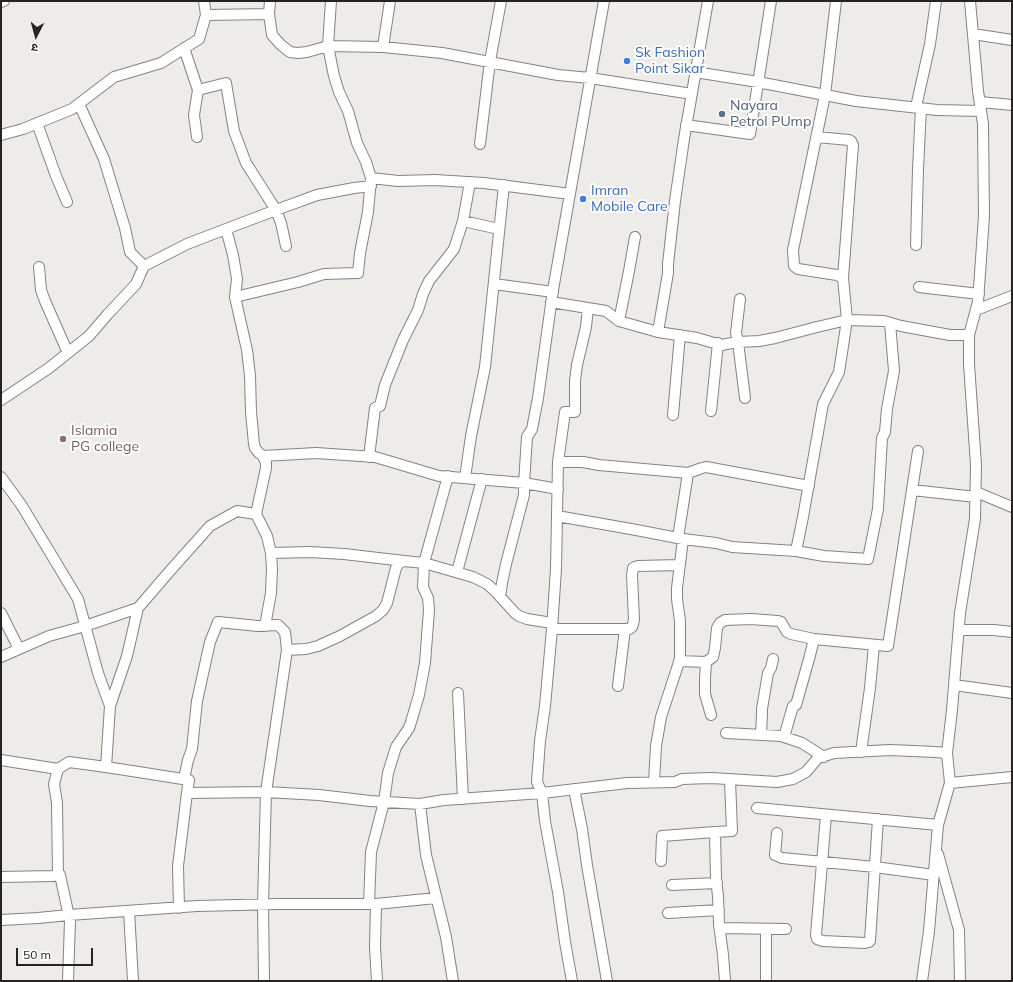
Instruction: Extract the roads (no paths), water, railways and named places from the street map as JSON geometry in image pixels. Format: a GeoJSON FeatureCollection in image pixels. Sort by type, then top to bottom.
{"type":"FeatureCollection","features":[{"type":"Feature","properties":{"kind":"street"},"geometry":{"type":"LineString","coordinates":[[1,135],[23,129],[72,108],[114,77],[161,63],[199,39],[206,15],[204,1]]}},
{"type":"Feature","properties":{"kind":"street"},"geometry":{"type":"LineString","coordinates":[[270,1],[269,14],[272,35],[290,52],[306,52],[328,46],[383,47],[442,53],[558,75],[590,78],[692,94]]}},
{"type":"Feature","properties":{"kind":"street"},"geometry":{"type":"LineString","coordinates":[[235,297],[298,282],[324,274],[358,273],[360,253],[368,212],[371,182],[366,162],[356,143],[348,111],[339,92],[334,76],[328,46],[331,1]]}},
{"type":"Feature","properties":{"kind":"street"},"geometry":{"type":"LineString","coordinates":[[383,47],[390,1]]}},
{"type":"Feature","properties":{"kind":"street"},"geometry":{"type":"LineString","coordinates":[[480,144],[490,61],[501,1]]}},
{"type":"Feature","properties":{"kind":"street"},"geometry":{"type":"LineString","coordinates":[[500,597],[506,564],[524,495],[527,437],[532,429],[538,398],[552,297],[604,1]]}},
{"type":"Feature","properties":{"kind":"street"},"geometry":{"type":"LineString","coordinates":[[658,332],[668,273],[675,201],[686,125],[708,1]]}},
{"type":"Feature","properties":{"kind":"street"},"geometry":{"type":"LineString","coordinates":[[686,125],[750,134],[771,1]]}},
{"type":"Feature","properties":{"kind":"street"},"geometry":{"type":"LineString","coordinates":[[836,1],[826,95],[793,250],[794,266],[798,269],[837,275],[843,278]]}},
{"type":"Feature","properties":{"kind":"street"},"geometry":{"type":"LineString","coordinates":[[916,245],[919,108],[936,1]]}},
{"type":"Feature","properties":{"kind":"street"},"geometry":{"type":"LineString","coordinates":[[922,981],[929,931],[938,825],[950,783],[947,753],[960,613],[975,519],[976,465],[969,364],[969,335],[978,302],[984,216],[983,124],[970,1]]}},
{"type":"Feature","properties":{"kind":"street"},"geometry":{"type":"LineString","coordinates":[[206,15],[269,14]]}},
{"type":"Feature","properties":{"kind":"street"},"geometry":{"type":"LineString","coordinates":[[973,34],[1012,40]]}},
{"type":"Feature","properties":{"kind":"street"},"geometry":{"type":"LineString","coordinates":[[184,48],[198,90],[194,115],[197,137]]}},
{"type":"Feature","properties":{"kind":"street"},"geometry":{"type":"LineString","coordinates":[[696,72],[758,82],[856,101],[937,110],[1012,105]]}},
{"type":"Feature","properties":{"kind":"street"},"geometry":{"type":"LineString","coordinates":[[198,90],[226,83],[234,130],[246,163],[276,210],[281,223],[286,246]]}},
{"type":"Feature","properties":{"kind":"street"},"geometry":{"type":"LineString","coordinates":[[79,104],[104,160],[125,228],[130,252],[144,266]]}},
{"type":"Feature","properties":{"kind":"street"},"geometry":{"type":"LineString","coordinates":[[37,123],[67,202]]}},
{"type":"Feature","properties":{"kind":"street"},"geometry":{"type":"LineString","coordinates":[[796,551],[823,404],[839,372],[847,320],[843,278],[854,145],[849,140],[817,137]]}},
{"type":"Feature","properties":{"kind":"street"},"geometry":{"type":"LineString","coordinates":[[1,400],[49,368],[89,336],[136,284],[144,266],[187,244],[317,195],[354,188],[371,182],[435,180],[504,185],[570,194]]}},
{"type":"Feature","properties":{"kind":"street"},"geometry":{"type":"LineString","coordinates":[[369,457],[375,408],[380,406],[385,385],[429,281],[454,249],[463,221],[470,182]]}},
{"type":"Feature","properties":{"kind":"street"},"geometry":{"type":"LineString","coordinates":[[465,478],[470,436],[485,368],[504,185]]}},
{"type":"Feature","properties":{"kind":"street"},"geometry":{"type":"LineString","coordinates":[[463,221],[499,229]]}},
{"type":"Feature","properties":{"kind":"street"},"geometry":{"type":"LineString","coordinates":[[226,229],[237,279],[235,297],[247,350],[254,444],[255,448],[263,456],[266,463],[256,514],[268,536],[271,553],[271,585],[265,626]]}},
{"type":"Feature","properties":{"kind":"street"},"geometry":{"type":"LineString","coordinates":[[618,321],[630,272],[635,237]]}},
{"type":"Feature","properties":{"kind":"street"},"geometry":{"type":"LineString","coordinates":[[39,267],[41,290],[68,353]]}},
{"type":"Feature","properties":{"kind":"street"},"geometry":{"type":"LineString","coordinates":[[494,284],[552,297],[588,308],[606,311],[618,321],[658,332],[697,338],[718,344],[759,341],[847,320],[884,321],[901,326],[950,335],[969,335]]}},
{"type":"Feature","properties":{"kind":"street"},"geometry":{"type":"LineString","coordinates":[[919,287],[979,294]]}},
{"type":"Feature","properties":{"kind":"street"},"geometry":{"type":"LineString","coordinates":[[976,310],[1012,296]]}},
{"type":"Feature","properties":{"kind":"street"},"geometry":{"type":"LineString","coordinates":[[740,299],[736,333],[745,398]]}},
{"type":"Feature","properties":{"kind":"street"},"geometry":{"type":"LineString","coordinates":[[572,981],[545,822],[542,793],[537,782],[540,741],[545,706],[556,569],[558,462],[565,412],[575,412],[576,376],[586,327],[588,308]]}},
{"type":"Feature","properties":{"kind":"street"},"geometry":{"type":"LineString","coordinates":[[557,516],[732,547],[796,551],[830,556],[868,559],[878,509],[882,438],[885,432],[887,409],[894,371],[890,323]]}},
{"type":"Feature","properties":{"kind":"street"},"geometry":{"type":"LineString","coordinates":[[673,415],[680,335]]}},
{"type":"Feature","properties":{"kind":"street"},"geometry":{"type":"LineString","coordinates":[[712,411],[718,344]]}},
{"type":"Feature","properties":{"kind":"street"},"geometry":{"type":"LineString","coordinates":[[679,661],[706,662],[713,657],[717,628],[720,623],[725,620],[778,620],[787,632],[791,634],[888,646],[918,451]]}},
{"type":"Feature","properties":{"kind":"street"},"geometry":{"type":"LineString","coordinates":[[263,456],[316,453],[375,457],[439,476],[524,483],[558,489]]}},
{"type":"Feature","properties":{"kind":"street"},"geometry":{"type":"LineString","coordinates":[[558,462],[583,462],[599,465],[688,473],[706,467],[809,486]]}},
{"type":"Feature","properties":{"kind":"street"},"geometry":{"type":"LineString","coordinates":[[654,782],[656,746],[661,717],[679,661],[680,621],[677,588],[688,473]]}},
{"type":"Feature","properties":{"kind":"street"},"geometry":{"type":"LineString","coordinates":[[377,981],[371,852],[384,802],[392,757],[396,747],[409,728],[419,695],[424,663],[429,610],[429,602],[423,587],[424,563],[448,476]]}},
{"type":"Feature","properties":{"kind":"street"},"geometry":{"type":"LineString","coordinates":[[1,477],[22,506],[78,599],[98,673],[110,706]]}},
{"type":"Feature","properties":{"kind":"street"},"geometry":{"type":"LineString","coordinates":[[457,572],[482,479]]}},
{"type":"Feature","properties":{"kind":"street"},"geometry":{"type":"LineString","coordinates":[[912,490],[976,494],[1012,507]]}},
{"type":"Feature","properties":{"kind":"street"},"geometry":{"type":"LineString","coordinates":[[106,767],[110,706],[127,656],[138,608],[210,526],[238,511],[256,514]]}},
{"type":"Feature","properties":{"kind":"street"},"geometry":{"type":"LineString","coordinates":[[271,553],[310,552],[424,563],[481,580],[491,588],[515,613],[528,619],[552,626],[625,629],[632,627],[634,624],[633,568],[638,566],[680,565]]}},
{"type":"Feature","properties":{"kind":"street"},"geometry":{"type":"LineString","coordinates":[[287,650],[306,649],[318,646],[340,636],[376,616],[387,604],[396,568],[399,563],[404,561]]}},
{"type":"Feature","properties":{"kind":"street"},"geometry":{"type":"LineString","coordinates":[[1,657],[49,636],[86,626],[138,608]]}},
{"type":"Feature","properties":{"kind":"street"},"geometry":{"type":"LineString","coordinates":[[1,613],[19,649]]}},
{"type":"Feature","properties":{"kind":"street"},"geometry":{"type":"LineString","coordinates":[[184,779],[192,749],[197,701],[210,642],[218,622],[258,626],[278,625],[285,632],[287,650],[266,792],[263,904],[264,981]]}},
{"type":"Feature","properties":{"kind":"street"},"geometry":{"type":"LineString","coordinates":[[618,686],[625,629]]}},
{"type":"Feature","properties":{"kind":"street"},"geometry":{"type":"LineString","coordinates":[[959,630],[994,630],[1012,632]]}},
{"type":"Feature","properties":{"kind":"street"},"geometry":{"type":"LineString","coordinates":[[784,737],[793,706],[796,705],[798,699],[814,638]]}},
{"type":"Feature","properties":{"kind":"street"},"geometry":{"type":"LineString","coordinates":[[860,752],[870,688],[874,645]]}},
{"type":"Feature","properties":{"kind":"street"},"geometry":{"type":"LineString","coordinates":[[761,736],[762,709],[772,659]]}},
{"type":"Feature","properties":{"kind":"street"},"geometry":{"type":"LineString","coordinates":[[706,662],[705,694],[711,716]]}},
{"type":"Feature","properties":{"kind":"street"},"geometry":{"type":"LineString","coordinates":[[954,684],[1012,693]]}},
{"type":"Feature","properties":{"kind":"street"},"geometry":{"type":"LineString","coordinates":[[458,693],[463,799]]}},
{"type":"Feature","properties":{"kind":"street"},"geometry":{"type":"LineString","coordinates":[[726,733],[781,736],[802,743],[824,757]]}},
{"type":"Feature","properties":{"kind":"street"},"geometry":{"type":"LineString","coordinates":[[187,793],[266,792],[420,804],[444,800],[542,793],[627,783],[675,782],[682,779],[711,778],[777,782],[793,779],[806,772],[818,758],[834,753],[890,750],[947,753]]}},
{"type":"Feature","properties":{"kind":"street"},"geometry":{"type":"LineString","coordinates":[[1,760],[58,769],[69,762],[189,780],[178,866],[179,908]]}},
{"type":"Feature","properties":{"kind":"street"},"geometry":{"type":"LineString","coordinates":[[58,769],[54,784],[57,803],[58,875],[60,875],[70,921],[68,981]]}},
{"type":"Feature","properties":{"kind":"street"},"geometry":{"type":"LineString","coordinates":[[950,783],[1012,777]]}},
{"type":"Feature","properties":{"kind":"street"},"geometry":{"type":"LineString","coordinates":[[661,861],[662,836],[732,831],[730,780]]}},
{"type":"Feature","properties":{"kind":"street"},"geometry":{"type":"LineString","coordinates":[[574,789],[607,981]]}},
{"type":"Feature","properties":{"kind":"street"},"geometry":{"type":"LineString","coordinates":[[420,804],[426,855],[446,937],[454,981]]}},
{"type":"Feature","properties":{"kind":"street"},"geometry":{"type":"LineString","coordinates":[[757,808],[938,825]]}},
{"type":"Feature","properties":{"kind":"street"},"geometry":{"type":"LineString","coordinates":[[826,815],[816,934],[817,939],[823,941],[865,943],[870,941],[878,819]]}},
{"type":"Feature","properties":{"kind":"street"},"geometry":{"type":"LineString","coordinates":[[715,832],[720,928],[725,981]]}},
{"type":"Feature","properties":{"kind":"street"},"geometry":{"type":"LineString","coordinates":[[777,833],[775,855],[782,858],[875,867],[934,876]]}},
{"type":"Feature","properties":{"kind":"street"},"geometry":{"type":"LineString","coordinates":[[936,847],[959,930],[960,981]]}},
{"type":"Feature","properties":{"kind":"street"},"geometry":{"type":"LineString","coordinates":[[1,877],[58,875]]}},
{"type":"Feature","properties":{"kind":"street"},"geometry":{"type":"LineString","coordinates":[[672,885],[717,883]]}},
{"type":"Feature","properties":{"kind":"street"},"geometry":{"type":"LineString","coordinates":[[1,920],[179,908],[263,904],[373,904],[436,898]]}},
{"type":"Feature","properties":{"kind":"street"},"geometry":{"type":"LineString","coordinates":[[668,913],[719,910]]}},
{"type":"Feature","properties":{"kind":"street"},"geometry":{"type":"LineString","coordinates":[[129,911],[134,981]]}},
{"type":"Feature","properties":{"kind":"street"},"geometry":{"type":"LineString","coordinates":[[720,928],[786,929]]}},
{"type":"Feature","properties":{"kind":"street"},"geometry":{"type":"LineString","coordinates":[[766,929],[766,981]]}},
{"type":"Feature","properties":{"kind":"place","name":"Sk Fashion Point Sikar"},"geometry":{"type":"Point","coordinates":[627,61]}},
{"type":"Feature","properties":{"kind":"place","name":"Nayara Petrol PUmp"},"geometry":{"type":"Point","coordinates":[722,114]}},
{"type":"Feature","properties":{"kind":"place","name":"Imran Mobile Care"},"geometry":{"type":"Point","coordinates":[583,199]}},
{"type":"Feature","properties":{"kind":"place","name":"Islamia PG college"},"geometry":{"type":"Point","coordinates":[63,439]}}]}
